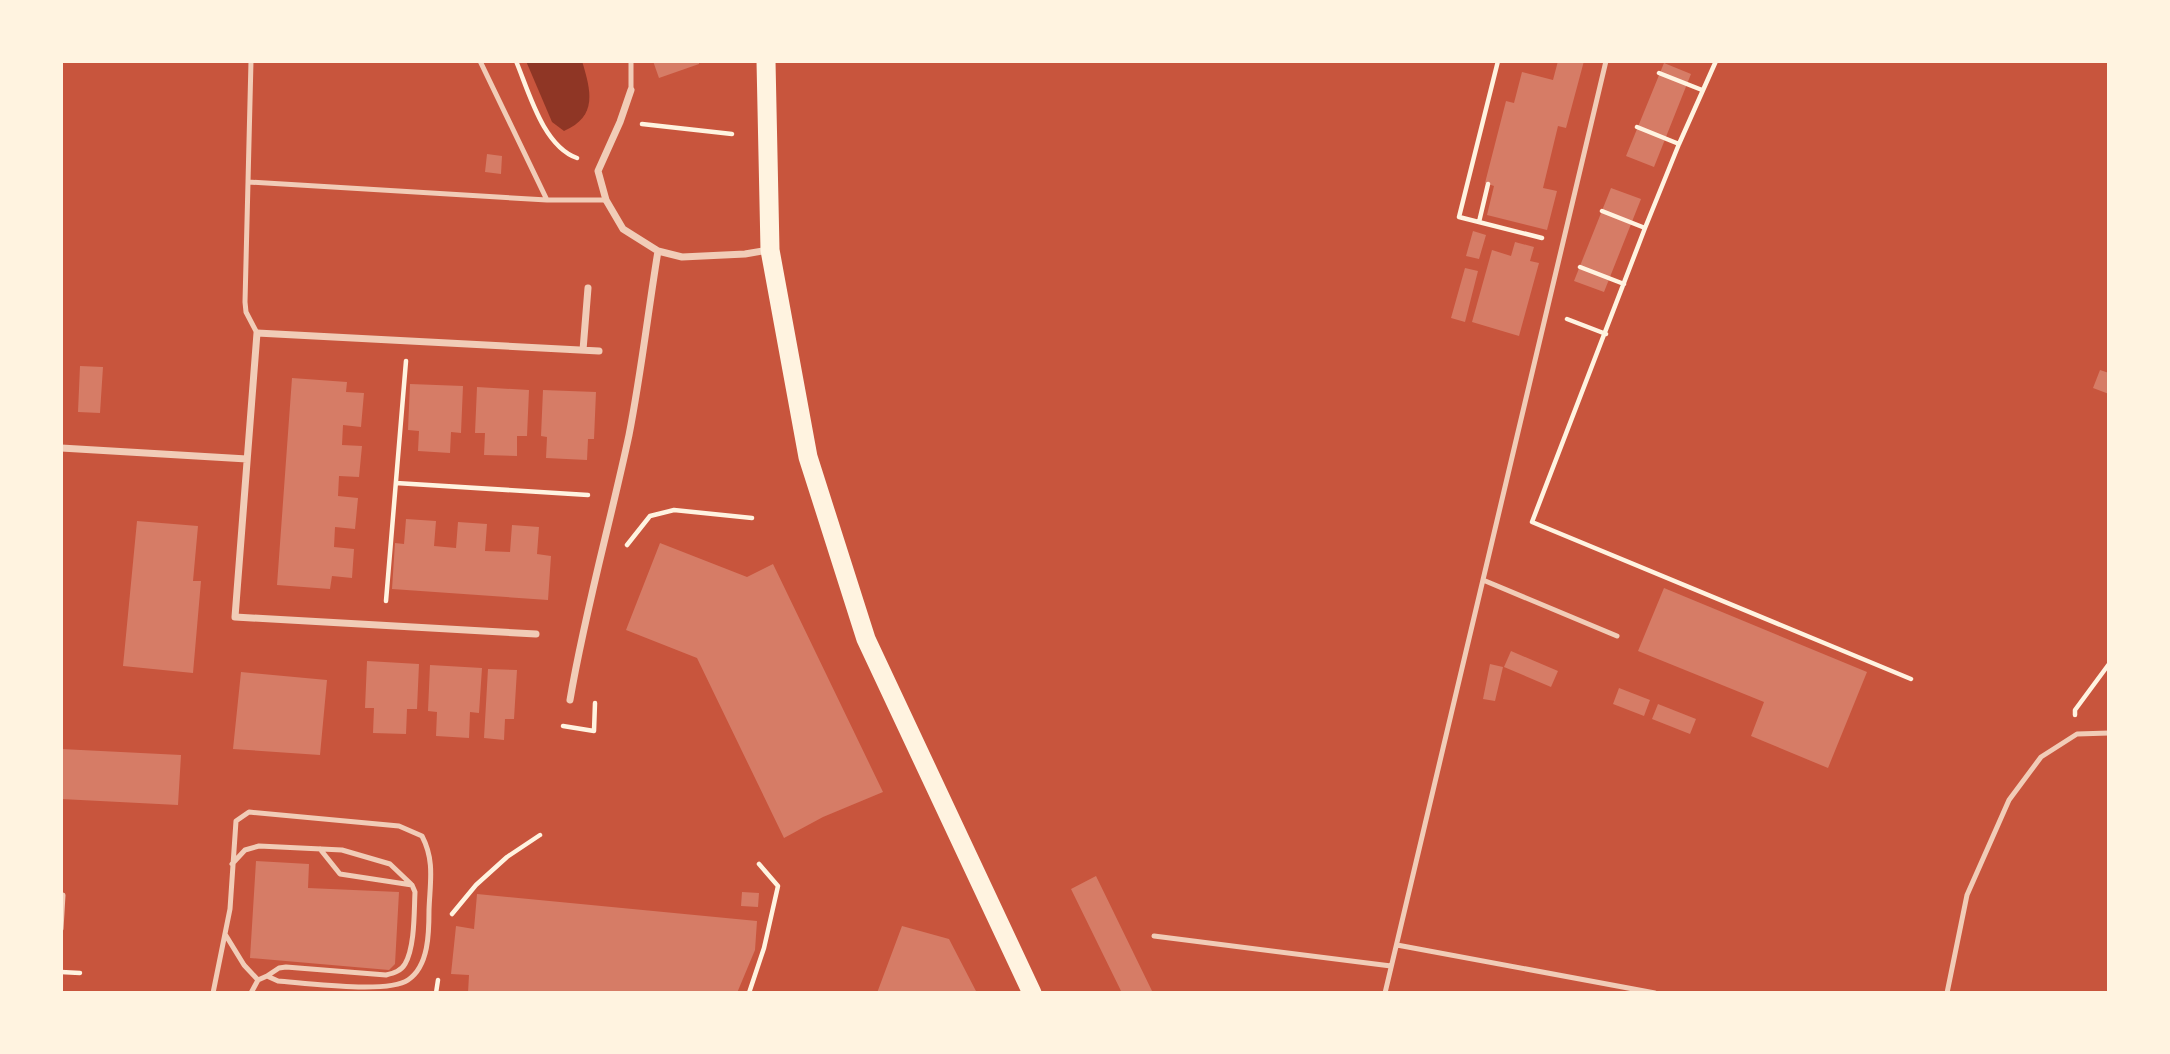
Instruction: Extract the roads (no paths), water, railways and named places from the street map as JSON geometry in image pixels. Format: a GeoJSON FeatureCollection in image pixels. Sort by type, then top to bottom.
{"type":"FeatureCollection","features":[{"type":"Feature","properties":{"kind":"highway"},"geometry":{"type":"LineString","coordinates":[[766,61],[770,250],[808,457],[866,639],[1034,990]]}},
{"type":"Feature","properties":{"kind":"street"},"geometry":{"type":"LineString","coordinates":[[631,90],[598,171],[606,200],[623,229],[657,251],[682,257],[770,250]]}},
{"type":"Feature","properties":{"kind":"street"},"geometry":{"type":"LineString","coordinates":[[570,700],[630,432],[657,251]]}},
{"type":"Feature","properties":{"kind":"street"},"geometry":{"type":"LineString","coordinates":[[583,351],[587,288]]}},
{"type":"Feature","properties":{"kind":"street"},"geometry":{"type":"LineString","coordinates":[[536,634],[235,617],[257,333],[599,351]]}},
{"type":"Feature","properties":{"kind":"street"},"geometry":{"type":"LineString","coordinates":[[61,448],[247,459]]}},
{"type":"Feature","properties":{"kind":"lane"},"geometry":{"type":"LineString","coordinates":[[251,61],[245,302],[246,312],[257,333]]}},
{"type":"Feature","properties":{"kind":"lane"},"geometry":{"type":"LineString","coordinates":[[480,61],[547,200]]}},
{"type":"Feature","properties":{"kind":"lane"},"geometry":{"type":"LineString","coordinates":[[631,61],[631,90]]}},
{"type":"Feature","properties":{"kind":"lane"},"geometry":{"type":"LineString","coordinates":[[1385,993],[1606,61]]}},
{"type":"Feature","properties":{"kind":"lane"},"geometry":{"type":"LineString","coordinates":[[248,182],[547,200],[606,200]]}},
{"type":"Feature","properties":{"kind":"lane"},"geometry":{"type":"LineString","coordinates":[[1483,580],[1617,636]]}},
{"type":"Feature","properties":{"kind":"lane"},"geometry":{"type":"LineString","coordinates":[[1947,993],[1967,895],[2009,800],[2041,757],[2077,734],[2109,733]]}},
{"type":"Feature","properties":{"kind":"lane"},"geometry":{"type":"LineString","coordinates":[[213,993],[230,909],[236,821],[249,812],[399,826],[422,836],[431,853],[428,940],[420,964],[408,980],[386,987],[278,981],[267,976]]}},
{"type":"Feature","properties":{"kind":"lane"},"geometry":{"type":"LineString","coordinates":[[232,864],[245,850],[259,846],[342,850],[390,864],[412,885],[415,892],[411,950],[405,964],[398,971],[386,975],[285,967],[258,980],[251,993]]}},
{"type":"Feature","properties":{"kind":"lane"},"geometry":{"type":"LineString","coordinates":[[320,849],[340,874],[412,885]]}},
{"type":"Feature","properties":{"kind":"lane"},"geometry":{"type":"LineString","coordinates":[[61,929],[63,895]]}},
{"type":"Feature","properties":{"kind":"lane"},"geometry":{"type":"LineString","coordinates":[[225,934],[244,965],[258,980]]}},
{"type":"Feature","properties":{"kind":"lane"},"geometry":{"type":"LineString","coordinates":[[1154,936],[1391,966]]}},
{"type":"Feature","properties":{"kind":"lane"},"geometry":{"type":"LineString","coordinates":[[1397,945],[1655,993]]}}]}
